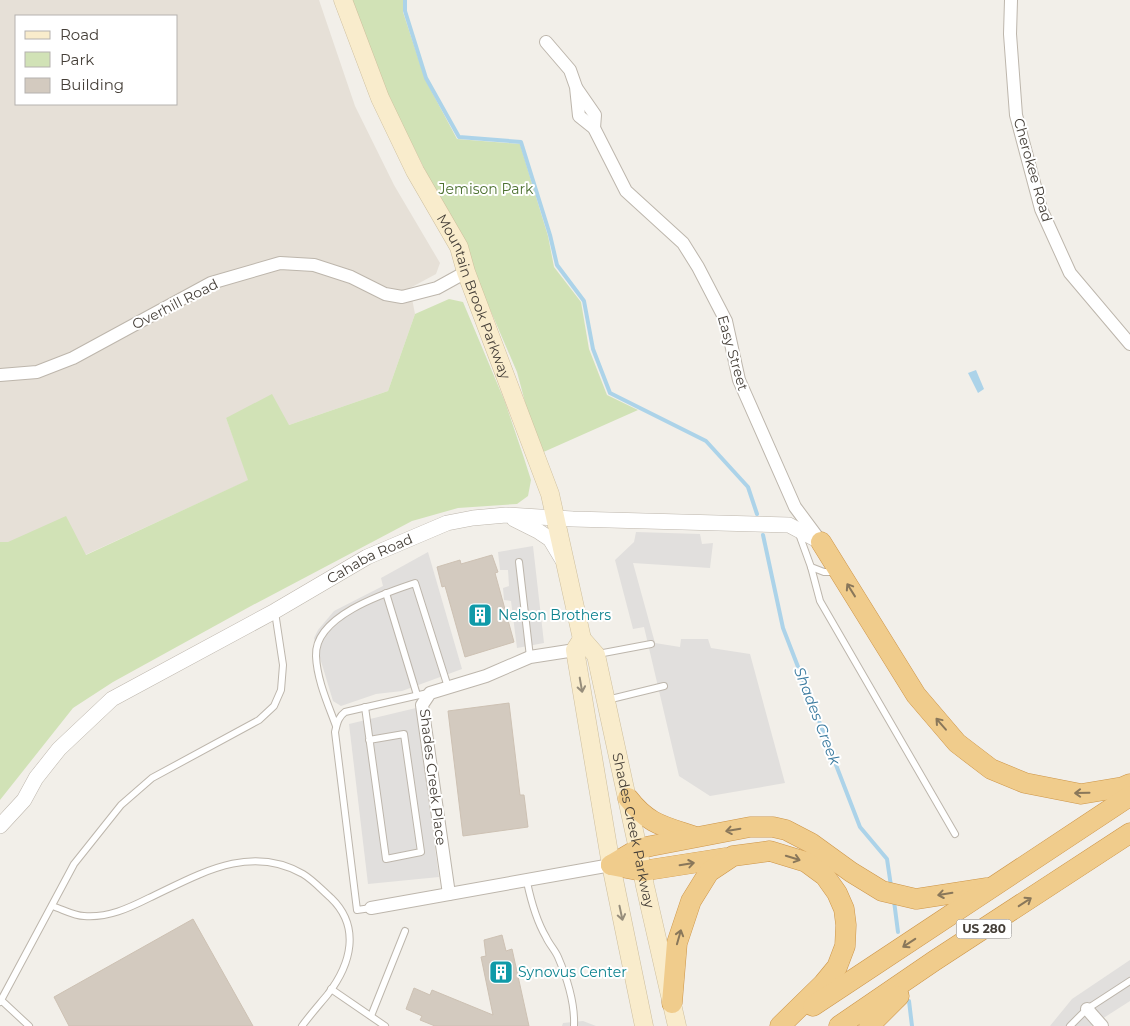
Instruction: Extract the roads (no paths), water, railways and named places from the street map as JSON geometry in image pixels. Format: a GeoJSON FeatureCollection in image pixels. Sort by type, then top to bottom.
{"type":"FeatureCollection","features":[{"type":"Feature","properties":{"kind":"highway"},"geometry":{"type":"LineString","coordinates":[[821,542],[916,695],[957,743],[991,769],[1025,783],[1082,794],[1123,787],[1130,784]]}},
{"type":"Feature","properties":{"kind":"highway","name":"US 280"},"geometry":{"type":"LineString","coordinates":[[781,1026],[1130,796]]}},
{"type":"Feature","properties":{"kind":"highway"},"geometry":{"type":"LineString","coordinates":[[628,798],[639,812],[649,820],[695,837]]}},
{"type":"Feature","properties":{"kind":"highway"},"geometry":{"type":"LineString","coordinates":[[611,865],[638,850],[750,827],[773,827],[786,830],[811,842],[882,892],[916,899],[994,887]]}},
{"type":"Feature","properties":{"kind":"highway","name":"US 280"},"geometry":{"type":"LineString","coordinates":[[839,1026],[934,961],[1130,833]]}},
{"type":"Feature","properties":{"kind":"highway"},"geometry":{"type":"LineString","coordinates":[[611,865],[642,871],[770,851],[806,862],[825,876],[837,893],[844,909],[847,935],[845,946],[837,967],[823,984],[781,1026]]}},
{"type":"Feature","properties":{"kind":"highway"},"geometry":{"type":"LineString","coordinates":[[672,1003],[677,943],[691,901],[708,872],[733,856]]}},
{"type":"Feature","properties":{"kind":"highway"},"geometry":{"type":"LineString","coordinates":[[869,1026],[934,961]]}},
{"type":"Feature","properties":{"kind":"main road","name":"Mountain Brook Parkway"},"geometry":{"type":"LineString","coordinates":[[343,0],[380,98],[416,171],[459,247],[466,272],[550,494],[555,518]]}},
{"type":"Feature","properties":{"kind":"main road","name":"Shades Creek Parkway"},"geometry":{"type":"LineString","coordinates":[[555,518],[566,564],[579,644],[611,865],[644,1026]]}},
{"type":"Feature","properties":{"kind":"main road"},"geometry":{"type":"LineString","coordinates":[[579,644],[596,654]]}},
{"type":"Feature","properties":{"kind":"main road","name":"Shades Creek Parkway"},"geometry":{"type":"LineString","coordinates":[[596,654],[677,1026]]}},
{"type":"Feature","properties":{"kind":"street","name":"Cherokee Road"},"geometry":{"type":"LineString","coordinates":[[1011,0],[1010,34],[1016,115],[1041,209],[1070,273],[1130,344]]}},
{"type":"Feature","properties":{"kind":"street","name":"Easy Street"},"geometry":{"type":"LineString","coordinates":[[546,42],[570,70],[576,87],[579,116],[594,128],[626,191],[683,243],[698,267],[726,320],[739,380],[767,444],[796,507],[821,542]]}},
{"type":"Feature","properties":{"kind":"street","name":"Overhill Road"},"geometry":{"type":"LineString","coordinates":[[0,375],[37,372],[73,358],[211,283],[280,263],[314,265],[351,277],[385,294],[402,297],[437,288],[466,272]]}},
{"type":"Feature","properties":{"kind":"street","name":"Cahaba Road"},"geometry":{"type":"LineString","coordinates":[[0,826],[24,800],[36,778],[59,749],[112,699],[275,611],[367,557],[447,523],[506,515],[789,525],[821,542]]}},
{"type":"Feature","properties":{"kind":"street"},"geometry":{"type":"LineString","coordinates":[[506,515],[550,539],[566,564]]}},
{"type":"Feature","properties":{"kind":"street","name":"Shades Creek Place"},"geometry":{"type":"LineString","coordinates":[[449,894],[422,705],[430,692],[486,676],[530,657],[579,644]]}},
{"type":"Feature","properties":{"kind":"street"},"geometry":{"type":"LineString","coordinates":[[371,908],[499,884],[527,882],[611,865]]}},
{"type":"Feature","properties":{"kind":"street"},"geometry":{"type":"LineString","coordinates":[[1087,1009],[1102,1026]]}},
{"type":"Feature","properties":{"kind":"lane"},"geometry":{"type":"LineString","coordinates":[[798,530],[811,566],[820,601],[955,834]]}},
{"type":"Feature","properties":{"kind":"lane"},"geometry":{"type":"LineString","coordinates":[[519,562],[530,657]]}},
{"type":"Feature","properties":{"kind":"lane"},"geometry":{"type":"LineString","coordinates":[[811,566],[824,572],[835,573],[839,570]]}},
{"type":"Feature","properties":{"kind":"lane"},"geometry":{"type":"LineString","coordinates":[[336,726],[318,674],[316,654],[319,639],[331,624],[352,610],[386,593],[415,583],[448,687]]}},
{"type":"Feature","properties":{"kind":"lane"},"geometry":{"type":"LineString","coordinates":[[386,593],[417,695]]}},
{"type":"Feature","properties":{"kind":"lane"},"geometry":{"type":"LineString","coordinates":[[29,1026],[1,1001],[74,864],[121,804],[152,778],[259,720],[274,706],[281,690],[283,665],[275,611]]}},
{"type":"Feature","properties":{"kind":"lane"},"geometry":{"type":"LineString","coordinates":[[596,654],[651,644]]}},
{"type":"Feature","properties":{"kind":"lane"},"geometry":{"type":"LineString","coordinates":[[606,700],[664,686]]}},
{"type":"Feature","properties":{"kind":"lane"},"geometry":{"type":"LineString","coordinates":[[357,910],[335,732],[336,726],[341,715],[345,712],[430,692]]}},
{"type":"Feature","properties":{"kind":"lane"},"geometry":{"type":"LineString","coordinates":[[365,707],[369,740],[386,858],[421,852],[404,734],[369,740]]}},
{"type":"Feature","properties":{"kind":"lane"},"geometry":{"type":"LineString","coordinates":[[52,906],[84,916],[115,914],[203,873],[233,862],[268,861],[288,866],[304,874],[340,906],[348,923],[350,935],[348,953],[342,972],[302,1026]]}},
{"type":"Feature","properties":{"kind":"lane"},"geometry":{"type":"LineString","coordinates":[[527,882],[532,905],[545,936],[558,957],[568,987],[574,1026]]}},
{"type":"Feature","properties":{"kind":"lane"},"geometry":{"type":"LineString","coordinates":[[344,914],[371,908]]}},
{"type":"Feature","properties":{"kind":"lane"},"geometry":{"type":"LineString","coordinates":[[371,1016],[405,931]]}},
{"type":"Feature","properties":{"kind":"lane"},"geometry":{"type":"LineString","coordinates":[[1070,1026],[1087,1009],[1130,981]]}},
{"type":"Feature","properties":{"kind":"lane"},"geometry":{"type":"LineString","coordinates":[[331,989],[385,1026]]}},
{"type":"Feature","properties":{"kind":"water"},"geometry":{"type":"Polygon","coordinates":[[[976,370],[984,389],[978,393],[968,373],[976,370]]]}},
{"type":"Feature","properties":{"kind":"waterway","name":"Shades Creek"},"geometry":{"type":"LineString","coordinates":[[405,0],[405,11],[426,78],[459,137],[521,142],[550,235],[557,265],[584,301],[593,349],[610,393],[706,441],[748,487],[757,514]]}},
{"type":"Feature","properties":{"kind":"waterway","name":"Shades Creek"},"geometry":{"type":"LineString","coordinates":[[763,535],[783,628],[860,827],[887,859],[891,886]]}},
{"type":"Feature","properties":{"kind":"waterway","name":"Shades Creek"},"geometry":{"type":"LineString","coordinates":[[894,901],[898,932]]}},
{"type":"Feature","properties":{"kind":"waterway","name":"Shades Creek"},"geometry":{"type":"LineString","coordinates":[[909,1001],[912,1026]]}},
{"type":"Feature","properties":{"kind":"place","name":"Nelson Brothers"},"geometry":{"type":"Point","coordinates":[480,615]}},
{"type":"Feature","properties":{"kind":"place","name":"Synovus Center"},"geometry":{"type":"Point","coordinates":[501,972]}},
{"type":"Feature","properties":{"kind":"park label","name":"Jemison Park"},"geometry":{"type":"Point","coordinates":[486,189]}}]}
